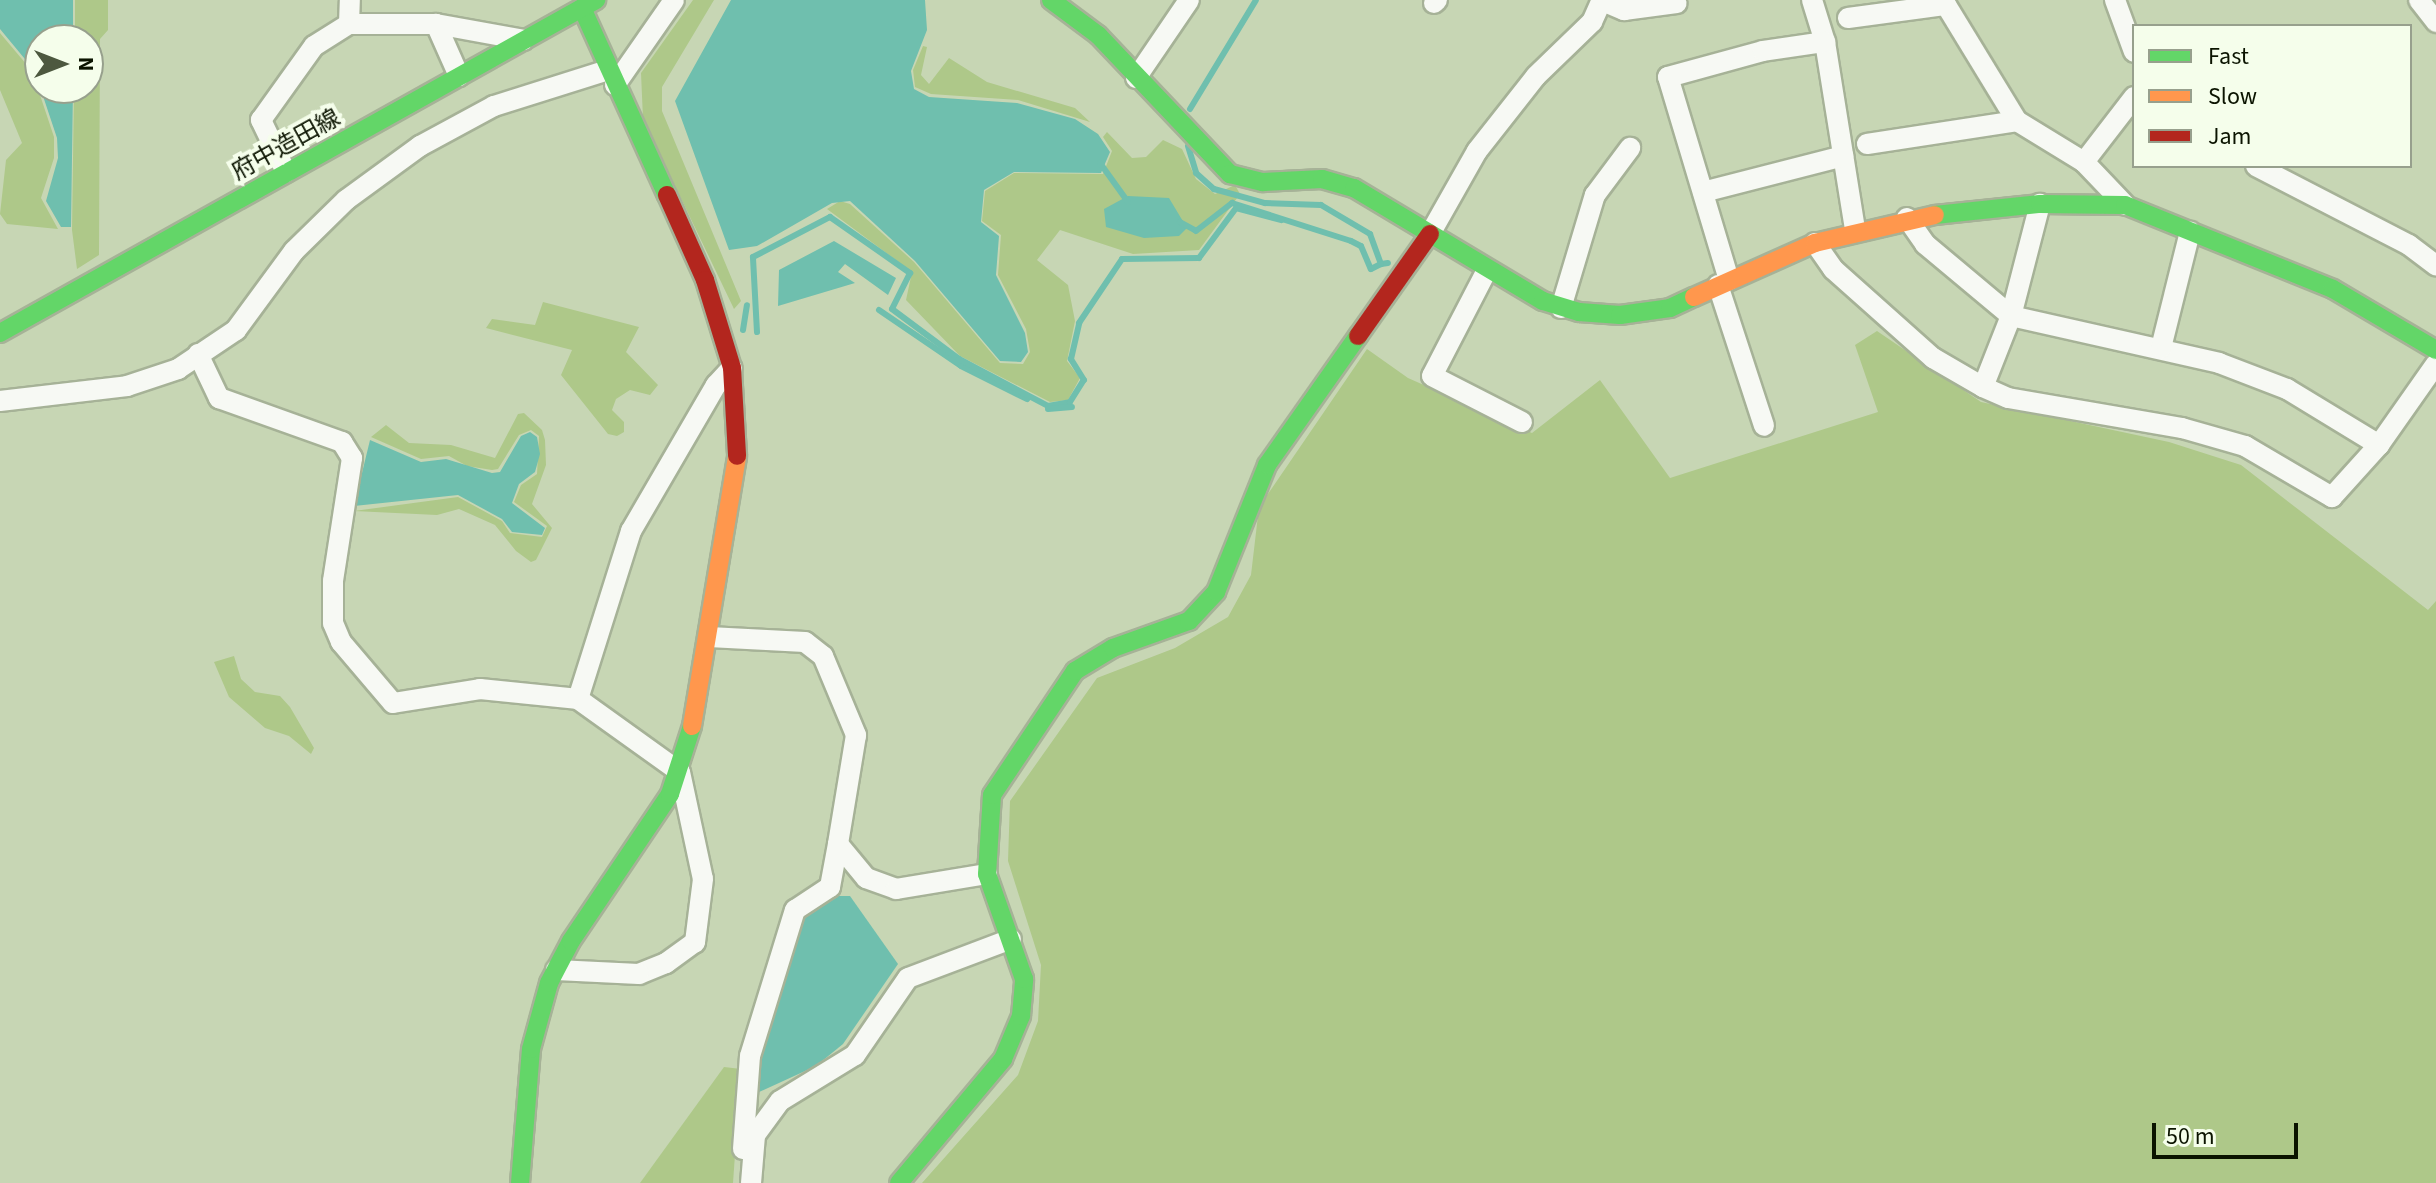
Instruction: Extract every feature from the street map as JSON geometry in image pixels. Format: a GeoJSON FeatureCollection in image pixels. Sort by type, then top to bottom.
{"type":"FeatureCollection","features":[{"type":"Feature","properties":{"kind":"street"},"geometry":{"type":"LineString","coordinates":[[349,24],[350,0]]}},
{"type":"Feature","properties":{"kind":"street"},"geometry":{"type":"LineString","coordinates":[[0,401],[127,386],[178,369],[236,330],[294,251],[346,200],[420,146],[494,106],[611,78],[674,0]]}},
{"type":"Feature","properties":{"kind":"street"},"geometry":{"type":"LineString","coordinates":[[1051,0],[1098,35],[1230,174],[1263,182],[1338,182],[1487,270],[1561,308],[1598,315],[1646,313],[1815,243],[1855,229],[1907,218],[2040,204],[2125,205],[2333,289],[2436,350]]}},
{"type":"Feature","properties":{"kind":"street"},"geometry":{"type":"LineString","coordinates":[[1136,78],[1189,0]]}},
{"type":"Feature","properties":{"kind":"street"},"geometry":{"type":"LineString","coordinates":[[1812,0],[1825,42],[1855,229]]}},
{"type":"Feature","properties":{"kind":"street"},"geometry":{"type":"LineString","coordinates":[[2115,0],[2132,47]]}},
{"type":"Feature","properties":{"kind":"street"},"geometry":{"type":"LineString","coordinates":[[2419,0],[2436,22]]}},
{"type":"Feature","properties":{"kind":"street"},"geometry":{"type":"LineString","coordinates":[[899,1183],[1003,1059],[1021,1016],[1024,979],[987,874],[992,795],[1044,713],[1075,671],[1113,648],[1189,621],[1216,592],[1267,465],[1430,234],[1477,151],[1536,76],[1592,22],[1603,1],[1624,10],[1677,3]]}},
{"type":"Feature","properties":{"kind":"street"},"geometry":{"type":"LineString","coordinates":[[1848,18],[1945,2],[2017,121],[2084,162],[2125,205]]}},
{"type":"Feature","properties":{"kind":"street"},"geometry":{"type":"LineString","coordinates":[[520,1183],[531,1049],[556,970],[680,772],[709,637],[737,455],[732,368],[705,280],[611,78],[589,4]]}},
{"type":"Feature","properties":{"kind":"street","name":"府中造田線"},"geometry":{"type":"LineString","coordinates":[[0,333],[589,4]]}},
{"type":"Feature","properties":{"kind":"street"},"geometry":{"type":"LineString","coordinates":[[286,172],[261,120],[314,46],[349,24],[436,24],[524,40]]}},
{"type":"Feature","properties":{"kind":"street"},"geometry":{"type":"LineString","coordinates":[[436,24],[459,76]]}},
{"type":"Feature","properties":{"kind":"street"},"geometry":{"type":"LineString","coordinates":[[1764,426],[1723,282],[1703,192],[1668,77],[1763,51],[1825,42]]}},
{"type":"Feature","properties":{"kind":"street"},"geometry":{"type":"LineString","coordinates":[[2084,162],[2132,100]]}},
{"type":"Feature","properties":{"kind":"street"},"geometry":{"type":"LineString","coordinates":[[1867,144],[2017,121]]}},
{"type":"Feature","properties":{"kind":"street"},"geometry":{"type":"LineString","coordinates":[[1561,308],[1595,195],[1630,148]]}},
{"type":"Feature","properties":{"kind":"street"},"geometry":{"type":"LineString","coordinates":[[1703,192],[1843,156]]}},
{"type":"Feature","properties":{"kind":"street"},"geometry":{"type":"LineString","coordinates":[[2260,168],[2436,265]]}},
{"type":"Feature","properties":{"kind":"street"},"geometry":{"type":"LineString","coordinates":[[1983,387],[2011,316],[2040,204]]}},
{"type":"Feature","properties":{"kind":"street"},"geometry":{"type":"LineString","coordinates":[[1907,218],[1925,244],[2011,316],[2219,363],[2287,389],[2379,445]]}},
{"type":"Feature","properties":{"kind":"street"},"geometry":{"type":"LineString","coordinates":[[2161,348],[2190,232]]}},
{"type":"Feature","properties":{"kind":"street"},"geometry":{"type":"LineString","coordinates":[[1815,243],[1833,269],[1933,358],[1983,387],[2008,398],[2182,428],[2245,446],[2332,497],[2379,445],[2436,364]]}},
{"type":"Feature","properties":{"kind":"street"},"geometry":{"type":"LineString","coordinates":[[1487,270],[1432,376],[1522,422]]}},
{"type":"Feature","properties":{"kind":"street"},"geometry":{"type":"LineString","coordinates":[[198,354],[219,398],[342,442],[352,458],[333,581],[333,623],[341,642],[377,689],[393,703],[480,689],[578,699],[680,772],[703,879],[695,942],[666,963],[639,974],[556,970]]}},
{"type":"Feature","properties":{"kind":"street"},"geometry":{"type":"LineString","coordinates":[[578,699],[631,531],[716,385],[732,368]]}},
{"type":"Feature","properties":{"kind":"street"},"geometry":{"type":"LineString","coordinates":[[709,637],[805,642],[823,656],[856,735],[830,887],[795,910],[750,1056],[740,1183]]}},
{"type":"Feature","properties":{"kind":"street"},"geometry":{"type":"LineString","coordinates":[[838,844],[866,878],[896,889],[987,874]]}},
{"type":"Feature","properties":{"kind":"street"},"geometry":{"type":"LineString","coordinates":[[751,1183],[755,1135],[780,1101],[855,1055],[908,978],[1011,939]]}},
{"type":"Feature","properties":{"kind":"green space"},"geometry":{"type":"Polygon","coordinates":[[[75,0],[108,0],[108,30],[104,34],[104,24],[75,24],[75,0]]]}},
{"type":"Feature","properties":{"kind":"green space"},"geometry":{"type":"Polygon","coordinates":[[[693,0],[714,0],[662,87],[662,111],[741,301],[734,309],[643,119],[641,73],[693,0]]]}},
{"type":"Feature","properties":{"kind":"green space"},"geometry":{"type":"Polygon","coordinates":[[[0,33],[24,62],[24,104],[43,104],[54,137],[54,158],[41,198],[58,229],[7,224],[0,214],[6,160],[22,143],[0,90],[0,33]]]}},
{"type":"Feature","properties":{"kind":"green space"},"geometry":{"type":"Polygon","coordinates":[[[923,46],[927,47],[921,75],[929,84],[949,58],[987,82],[1075,108],[1090,122],[1018,100],[931,94],[915,87],[913,70],[923,46]]]}},
{"type":"Feature","properties":{"kind":"green space"},"geometry":{"type":"Polygon","coordinates":[[[74,104],[100,104],[99,255],[77,269],[72,230],[74,104]]]}},
{"type":"Feature","properties":{"kind":"green space"},"geometry":{"type":"Polygon","coordinates":[[[1107,132],[1132,158],[1146,157],[1163,140],[1182,149],[1196,179],[1215,194],[1235,185],[1240,194],[1199,250],[1133,254],[1060,230],[1037,260],[1068,285],[1075,321],[1067,361],[1080,378],[1068,400],[1050,402],[960,356],[906,300],[912,272],[827,209],[840,201],[850,204],[914,262],[1000,363],[1023,364],[1030,352],[1026,329],[998,275],[1001,235],[982,221],[985,191],[1014,173],[1103,174],[1112,151],[1103,137],[1107,132]]]}},
{"type":"Feature","properties":{"kind":"green space"},"geometry":{"type":"Polygon","coordinates":[[[543,302],[639,327],[626,352],[658,385],[650,395],[630,390],[616,399],[612,410],[624,422],[624,432],[617,436],[608,434],[561,375],[572,350],[486,328],[492,319],[535,325],[543,302]]]}},
{"type":"Feature","properties":{"kind":"green space"},"geometry":{"type":"Polygon","coordinates":[[[1877,331],[1981,402],[2169,442],[2241,465],[2428,610],[2436,601],[2436,1183],[922,1183],[1018,1075],[1038,1021],[1041,965],[1008,861],[1010,801],[1097,678],[1175,648],[1228,617],[1251,575],[1259,507],[1367,349],[1408,378],[1532,433],[1600,380],[1670,478],[1878,412],[1855,345],[1877,331]]]}},
{"type":"Feature","properties":{"kind":"green space"},"geometry":{"type":"Polygon","coordinates":[[[524,413],[542,430],[545,440],[546,465],[532,504],[552,528],[536,560],[531,562],[516,551],[495,525],[459,509],[437,515],[354,511],[458,497],[502,521],[510,533],[542,537],[547,526],[514,502],[521,485],[537,474],[539,436],[531,430],[519,435],[498,469],[492,470],[467,466],[449,456],[421,459],[371,437],[386,425],[409,443],[451,445],[495,458],[518,414],[524,413]]]}},
{"type":"Feature","properties":{"kind":"green space"},"geometry":{"type":"Polygon","coordinates":[[[234,656],[241,679],[255,692],[280,696],[290,707],[314,748],[311,754],[289,736],[265,728],[229,697],[214,662],[234,656]]]}},
{"type":"Feature","properties":{"kind":"green space"},"geometry":{"type":"Polygon","coordinates":[[[724,1067],[741,1069],[733,1183],[640,1183],[724,1067]]]}},
{"type":"Feature","properties":{"kind":"water"},"geometry":{"type":"Polygon","coordinates":[[[0,0],[73,0],[73,24],[24,24],[24,58],[0,29],[0,0]]]}},
{"type":"Feature","properties":{"kind":"water"},"geometry":{"type":"Polygon","coordinates":[[[731,0],[925,0],[927,30],[911,71],[914,89],[929,97],[1017,103],[1075,119],[1098,134],[1110,152],[1101,173],[1014,172],[984,190],[981,222],[999,236],[996,275],[1025,333],[1028,352],[1021,362],[1000,361],[915,261],[850,201],[832,203],[757,246],[729,250],[675,101],[731,0]]]}},
{"type":"Feature","properties":{"kind":"water"},"geometry":{"type":"Polygon","coordinates":[[[45,104],[73,104],[71,227],[61,227],[46,201],[58,158],[57,138],[45,104]]]}},
{"type":"Feature","properties":{"kind":"water"},"geometry":{"type":"Polygon","coordinates":[[[1128,196],[1169,198],[1187,228],[1179,236],[1144,238],[1106,227],[1104,209],[1128,196]]]}},
{"type":"Feature","properties":{"kind":"water"},"geometry":{"type":"Polygon","coordinates":[[[834,241],[896,278],[888,295],[845,264],[838,272],[855,283],[778,306],[779,270],[834,241]]]}},
{"type":"Feature","properties":{"kind":"water"},"geometry":{"type":"Polygon","coordinates":[[[530,432],[537,437],[540,454],[535,472],[519,484],[512,503],[545,528],[542,535],[512,532],[502,519],[458,495],[354,506],[370,440],[421,462],[446,459],[492,473],[500,472],[521,436],[530,432]]]}},
{"type":"Feature","properties":{"kind":"water"},"geometry":{"type":"Polygon","coordinates":[[[827,896],[850,896],[898,964],[843,1044],[816,1066],[757,1093],[757,1063],[801,917],[827,896]]]}},
{"type":"Feature","properties":{"kind":"waterway"},"geometry":{"type":"LineString","coordinates":[[1190,109],[1256,0]]}},
{"type":"Feature","properties":{"kind":"waterway"},"geometry":{"type":"LineString","coordinates":[[1188,146],[1196,173],[1214,189],[1265,203],[1321,205],[1370,234],[1381,264],[1388,263]]}},
{"type":"Feature","properties":{"kind":"waterway"},"geometry":{"type":"LineString","coordinates":[[1100,163],[1128,202]]}},
{"type":"Feature","properties":{"kind":"waterway"},"geometry":{"type":"LineString","coordinates":[[1180,222],[1196,231],[1232,203],[1351,241],[1361,246],[1371,269],[1381,264]]}},
{"type":"Feature","properties":{"kind":"waterway"},"geometry":{"type":"LineString","coordinates":[[757,332],[753,257],[830,217],[910,273],[892,309],[959,359],[1048,406],[1070,402],[1084,380],[1071,359],[1079,323],[1122,259],[1199,258],[1236,208],[1281,220]]}},
{"type":"Feature","properties":{"kind":"waterway"},"geometry":{"type":"LineString","coordinates":[[743,330],[747,305]]}},
{"type":"Feature","properties":{"kind":"waterway"},"geometry":{"type":"LineString","coordinates":[[879,310],[961,366],[1027,399]]}},
{"type":"Feature","properties":{"kind":"waterway"},"geometry":{"type":"LineString","coordinates":[[1048,409],[1072,407]]}},
{"type":"Feature","properties":{"kind":"traffic: fast"},"geometry":{"type":"LineString","coordinates":[[0,333],[596,0]]}},
{"type":"Feature","properties":{"kind":"traffic: fast"},"geometry":{"type":"LineString","coordinates":[[1051,0],[1098,35],[1230,174],[1263,182],[1322,179],[1354,188],[1543,301],[1579,312],[1620,315],[1670,308],[1694,297]]}},
{"type":"Feature","properties":{"kind":"traffic: fast"},"geometry":{"type":"LineString","coordinates":[[582,8],[667,195]]}},
{"type":"Feature","properties":{"kind":"traffic: fast"},"geometry":{"type":"LineString","coordinates":[[1935,215],[2040,204],[2125,205],[2333,289],[2436,350]]}},
{"type":"Feature","properties":{"kind":"traffic: fast"},"geometry":{"type":"LineString","coordinates":[[899,1183],[1003,1059],[1021,1016],[1024,979],[987,874],[992,795],[1075,671],[1113,648],[1189,621],[1216,592],[1267,465],[1358,336]]}},
{"type":"Feature","properties":{"kind":"traffic: fast"},"geometry":{"type":"LineString","coordinates":[[520,1183],[531,1049],[549,983],[571,941],[670,794],[692,726]]}},
{"type":"Feature","properties":{"kind":"traffic: slow"},"geometry":{"type":"LineString","coordinates":[[1694,297],[1815,243],[1935,215]]}},
{"type":"Feature","properties":{"kind":"traffic: slow"},"geometry":{"type":"LineString","coordinates":[[692,726],[737,456]]}},
{"type":"Feature","properties":{"kind":"traffic: jam"},"geometry":{"type":"LineString","coordinates":[[667,195],[705,280],[732,368],[737,456]]}},
{"type":"Feature","properties":{"kind":"traffic: jam"},"geometry":{"type":"LineString","coordinates":[[1358,336],[1430,234]]}}]}
